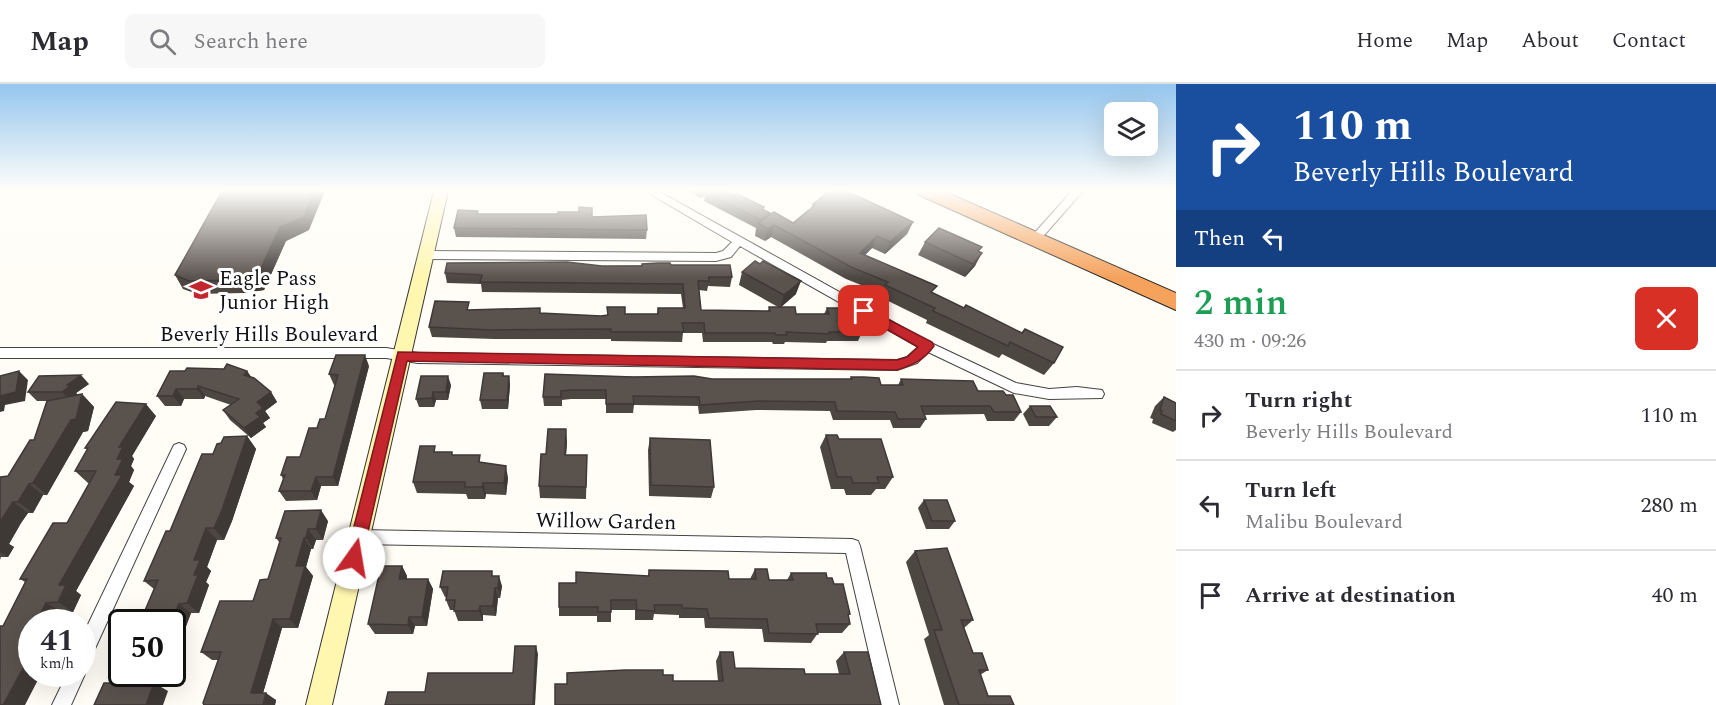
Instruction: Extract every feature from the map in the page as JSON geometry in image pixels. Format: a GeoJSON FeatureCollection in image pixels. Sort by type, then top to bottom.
{"type":"FeatureCollection","features":[{"type":"Feature","properties":{"kind":"highway"},"geometry":{"type":"LineString","coordinates":[[992,220],[1176,302]]}},
{"type":"Feature","properties":{"kind":"main road"},"geometry":{"type":"LineString","coordinates":[[319,705],[434,220]]}},
{"type":"Feature","properties":{"kind":"street"},"geometry":{"type":"LineString","coordinates":[[702,220],[927,346],[1014,388],[1049,394],[1077,392],[1097,394]]}},
{"type":"Feature","properties":{"kind":"street"},"geometry":{"type":"LineString","coordinates":[[1035,239],[1052,220]]}},
{"type":"Feature","properties":{"kind":"street"},"geometry":{"type":"LineString","coordinates":[[426,255],[716,257],[727,254],[739,241]]}},
{"type":"Feature","properties":{"kind":"street","name":"Beverly Hills Boulevard"},"geometry":{"type":"LineString","coordinates":[[0,353],[386,353],[418,358],[897,365],[912,360],[927,346]]}},
{"type":"Feature","properties":{"kind":"street"},"geometry":{"type":"LineString","coordinates":[[96,628],[179,449]]}},
{"type":"Feature","properties":{"kind":"street","name":"Willow Garden"},"geometry":{"type":"LineString","coordinates":[[359,537],[852,546],[890,705]]}},
{"type":"Feature","properties":{"kind":"street"},"geometry":{"type":"LineString","coordinates":[[61,705],[70,687]]}},
{"type":"Feature","properties":{"kind":"building"},"geometry":{"type":"Polygon","coordinates":[[[206,220],[297,220],[280,227],[257,277],[189,281],[175,275],[206,220]]]}},
{"type":"Feature","properties":{"kind":"building"},"geometry":{"type":"Polygon","coordinates":[[[456,220],[646,220],[647,230],[454,228],[456,220]]]}},
{"type":"Feature","properties":{"kind":"building"},"geometry":{"type":"Polygon","coordinates":[[[762,220],[788,220],[793,223],[797,220],[909,220],[913,222],[890,242],[877,236],[860,253],[937,286],[931,292],[964,308],[966,305],[1022,333],[1025,329],[1063,347],[1054,363],[1010,342],[1008,346],[933,311],[935,308],[885,285],[888,282],[851,267],[774,225],[768,229],[758,223],[762,220]]]}},
{"type":"Feature","properties":{"kind":"building"},"geometry":{"type":"Polygon","coordinates":[[[939,228],[982,247],[978,251],[982,253],[973,264],[925,242],[939,228]]]}},
{"type":"Feature","properties":{"kind":"building"},"geometry":{"type":"Polygon","coordinates":[[[755,261],[760,264],[763,261],[801,281],[784,295],[742,272],[755,261]]]}},
{"type":"Feature","properties":{"kind":"building"},"geometry":{"type":"Polygon","coordinates":[[[567,262],[602,266],[642,266],[642,264],[658,263],[730,265],[732,277],[709,277],[709,281],[698,281],[701,310],[770,311],[769,307],[795,307],[796,314],[829,314],[827,308],[852,308],[862,332],[829,332],[830,334],[786,332],[787,335],[705,333],[704,323],[682,323],[684,332],[429,327],[435,301],[469,302],[467,310],[540,308],[540,313],[601,316],[608,315],[607,307],[625,307],[625,314],[658,314],[658,308],[685,308],[683,284],[480,282],[482,275],[445,273],[447,263],[567,262]]]}},
{"type":"Feature","properties":{"kind":"building"},"geometry":{"type":"Polygon","coordinates":[[[336,355],[365,355],[333,477],[316,477],[311,491],[279,491],[285,475],[281,475],[287,457],[300,457],[309,428],[317,428],[320,419],[325,419],[338,375],[329,374],[336,355]]]}},
{"type":"Feature","properties":{"kind":"building"},"geometry":{"type":"Polygon","coordinates":[[[227,364],[247,371],[244,375],[254,378],[271,392],[257,402],[263,408],[256,413],[260,417],[244,428],[223,410],[239,399],[198,386],[197,389],[176,389],[173,396],[157,396],[170,371],[185,371],[187,368],[224,369],[227,364]]]}},
{"type":"Feature","properties":{"kind":"building"},"geometry":{"type":"Polygon","coordinates":[[[19,371],[16,392],[0,396],[0,376],[19,371]]]}},
{"type":"Feature","properties":{"kind":"building"},"geometry":{"type":"Polygon","coordinates":[[[484,373],[503,373],[503,376],[509,376],[507,400],[480,400],[484,373]]]}},
{"type":"Feature","properties":{"kind":"building"},"geometry":{"type":"Polygon","coordinates":[[[545,374],[633,377],[694,376],[712,379],[852,379],[851,377],[864,377],[879,378],[881,385],[903,385],[901,379],[973,381],[978,391],[1003,391],[1006,395],[1013,395],[1021,412],[994,412],[990,406],[921,406],[926,419],[898,419],[895,412],[837,411],[835,402],[759,401],[700,405],[699,397],[633,396],[634,404],[606,404],[606,390],[561,391],[561,397],[543,397],[545,374]]]}},
{"type":"Feature","properties":{"kind":"building"},"geometry":{"type":"Polygon","coordinates":[[[81,375],[67,385],[70,386],[62,392],[28,392],[39,376],[81,375]]]}},
{"type":"Feature","properties":{"kind":"building"},"geometry":{"type":"Polygon","coordinates":[[[421,376],[448,376],[446,392],[433,392],[432,398],[416,399],[421,376]]]}},
{"type":"Feature","properties":{"kind":"building"},"geometry":{"type":"Polygon","coordinates":[[[82,394],[76,419],[71,420],[33,483],[29,484],[18,502],[13,502],[0,522],[0,477],[8,476],[30,440],[34,440],[47,401],[82,394]]]}},
{"type":"Feature","properties":{"kind":"building"},"geometry":{"type":"Polygon","coordinates":[[[1164,397],[1176,403],[1176,421],[1161,414],[1164,397]]]}},
{"type":"Feature","properties":{"kind":"building"},"geometry":{"type":"Polygon","coordinates":[[[116,402],[146,404],[119,447],[123,447],[117,459],[123,459],[115,475],[122,475],[59,585],[66,585],[58,602],[46,603],[43,609],[18,609],[18,678],[3,705],[0,705],[0,626],[3,626],[27,579],[20,579],[53,523],[67,523],[96,471],[75,471],[88,448],[85,448],[116,402]]]}},
{"type":"Feature","properties":{"kind":"building"},"geometry":{"type":"Polygon","coordinates":[[[1030,406],[1050,406],[1057,417],[1036,417],[1030,406]]]}},
{"type":"Feature","properties":{"kind":"building"},"geometry":{"type":"Polygon","coordinates":[[[548,429],[566,429],[565,455],[587,455],[586,487],[539,486],[541,454],[546,454],[548,429]]]}},
{"type":"Feature","properties":{"kind":"building"},"geometry":{"type":"Polygon","coordinates":[[[826,435],[837,435],[839,439],[881,439],[893,477],[877,477],[879,483],[853,483],[851,477],[837,477],[826,435]]]}},
{"type":"Feature","properties":{"kind":"building"},"geometry":{"type":"Polygon","coordinates":[[[247,436],[222,510],[214,528],[206,528],[194,560],[200,560],[194,575],[198,575],[187,603],[179,604],[177,609],[146,609],[158,580],[144,581],[166,531],[170,531],[202,454],[213,454],[217,444],[221,443],[224,437],[247,436]]]}},
{"type":"Feature","properties":{"kind":"building"},"geometry":{"type":"Polygon","coordinates":[[[650,438],[710,440],[714,487],[651,485],[650,438]]]}},
{"type":"Feature","properties":{"kind":"building"},"geometry":{"type":"Polygon","coordinates":[[[420,446],[435,446],[434,452],[452,452],[452,455],[480,455],[479,462],[506,466],[504,483],[483,483],[482,487],[465,487],[465,482],[413,482],[420,446]]]}},
{"type":"Feature","properties":{"kind":"building"},"geometry":{"type":"Polygon","coordinates":[[[924,500],[947,500],[955,521],[932,521],[924,500]]]}},
{"type":"Feature","properties":{"kind":"building"},"geometry":{"type":"Polygon","coordinates":[[[321,510],[316,529],[308,529],[296,566],[305,566],[290,619],[273,619],[251,693],[266,693],[263,705],[204,705],[221,652],[201,652],[220,601],[253,601],[260,580],[268,579],[281,538],[276,538],[285,511],[321,510]]]}},
{"type":"Feature","properties":{"kind":"building"},"geometry":{"type":"Polygon","coordinates":[[[947,548],[973,620],[961,620],[973,653],[982,653],[988,670],[979,670],[988,696],[1010,696],[1014,705],[959,705],[934,630],[942,630],[915,551],[947,548]]]}},
{"type":"Feature","properties":{"kind":"building"},"geometry":{"type":"Polygon","coordinates":[[[381,566],[402,566],[399,579],[428,579],[422,617],[409,617],[408,625],[368,624],[381,566]]]}},
{"type":"Feature","properties":{"kind":"building"},"geometry":{"type":"Polygon","coordinates":[[[755,569],[767,569],[769,580],[793,580],[791,573],[826,573],[827,578],[832,578],[834,584],[843,584],[850,624],[816,624],[818,634],[769,633],[767,619],[709,618],[707,609],[682,608],[682,605],[654,605],[655,611],[637,610],[636,600],[611,600],[611,612],[598,612],[598,607],[559,607],[559,583],[576,583],[576,572],[649,576],[649,570],[728,571],[729,579],[756,579],[755,569]]]}},
{"type":"Feature","properties":{"kind":"building"},"geometry":{"type":"Polygon","coordinates":[[[443,571],[492,571],[492,576],[499,576],[493,606],[480,606],[479,611],[454,611],[455,600],[446,600],[448,587],[440,587],[443,571]]]}},
{"type":"Feature","properties":{"kind":"building"},"geometry":{"type":"Polygon","coordinates":[[[515,646],[536,646],[533,705],[385,705],[388,692],[425,692],[428,673],[513,673],[515,646]]]}},
{"type":"Feature","properties":{"kind":"building"},"geometry":{"type":"Polygon","coordinates":[[[720,652],[733,652],[735,668],[804,669],[805,674],[850,674],[844,652],[868,652],[881,705],[555,705],[555,684],[567,684],[567,673],[663,670],[663,675],[673,675],[673,681],[723,681],[720,652]]]}},
{"type":"Feature","properties":{"kind":"building"},"geometry":{"type":"Polygon","coordinates":[[[104,683],[108,683],[108,687],[153,687],[146,705],[94,705],[104,683]]]}},
{"type":"Feature","properties":{"kind":"place","name":"Eagle Pass Junior High"},"geometry":{"type":"Point","coordinates":[201,290]}},
{"type":"Feature","properties":{"kind":"route"},"geometry":{"type":"LineString","coordinates":[[354,558],[402,355],[418,358],[897,365],[912,360],[927,346],[864,311]]}}]}
